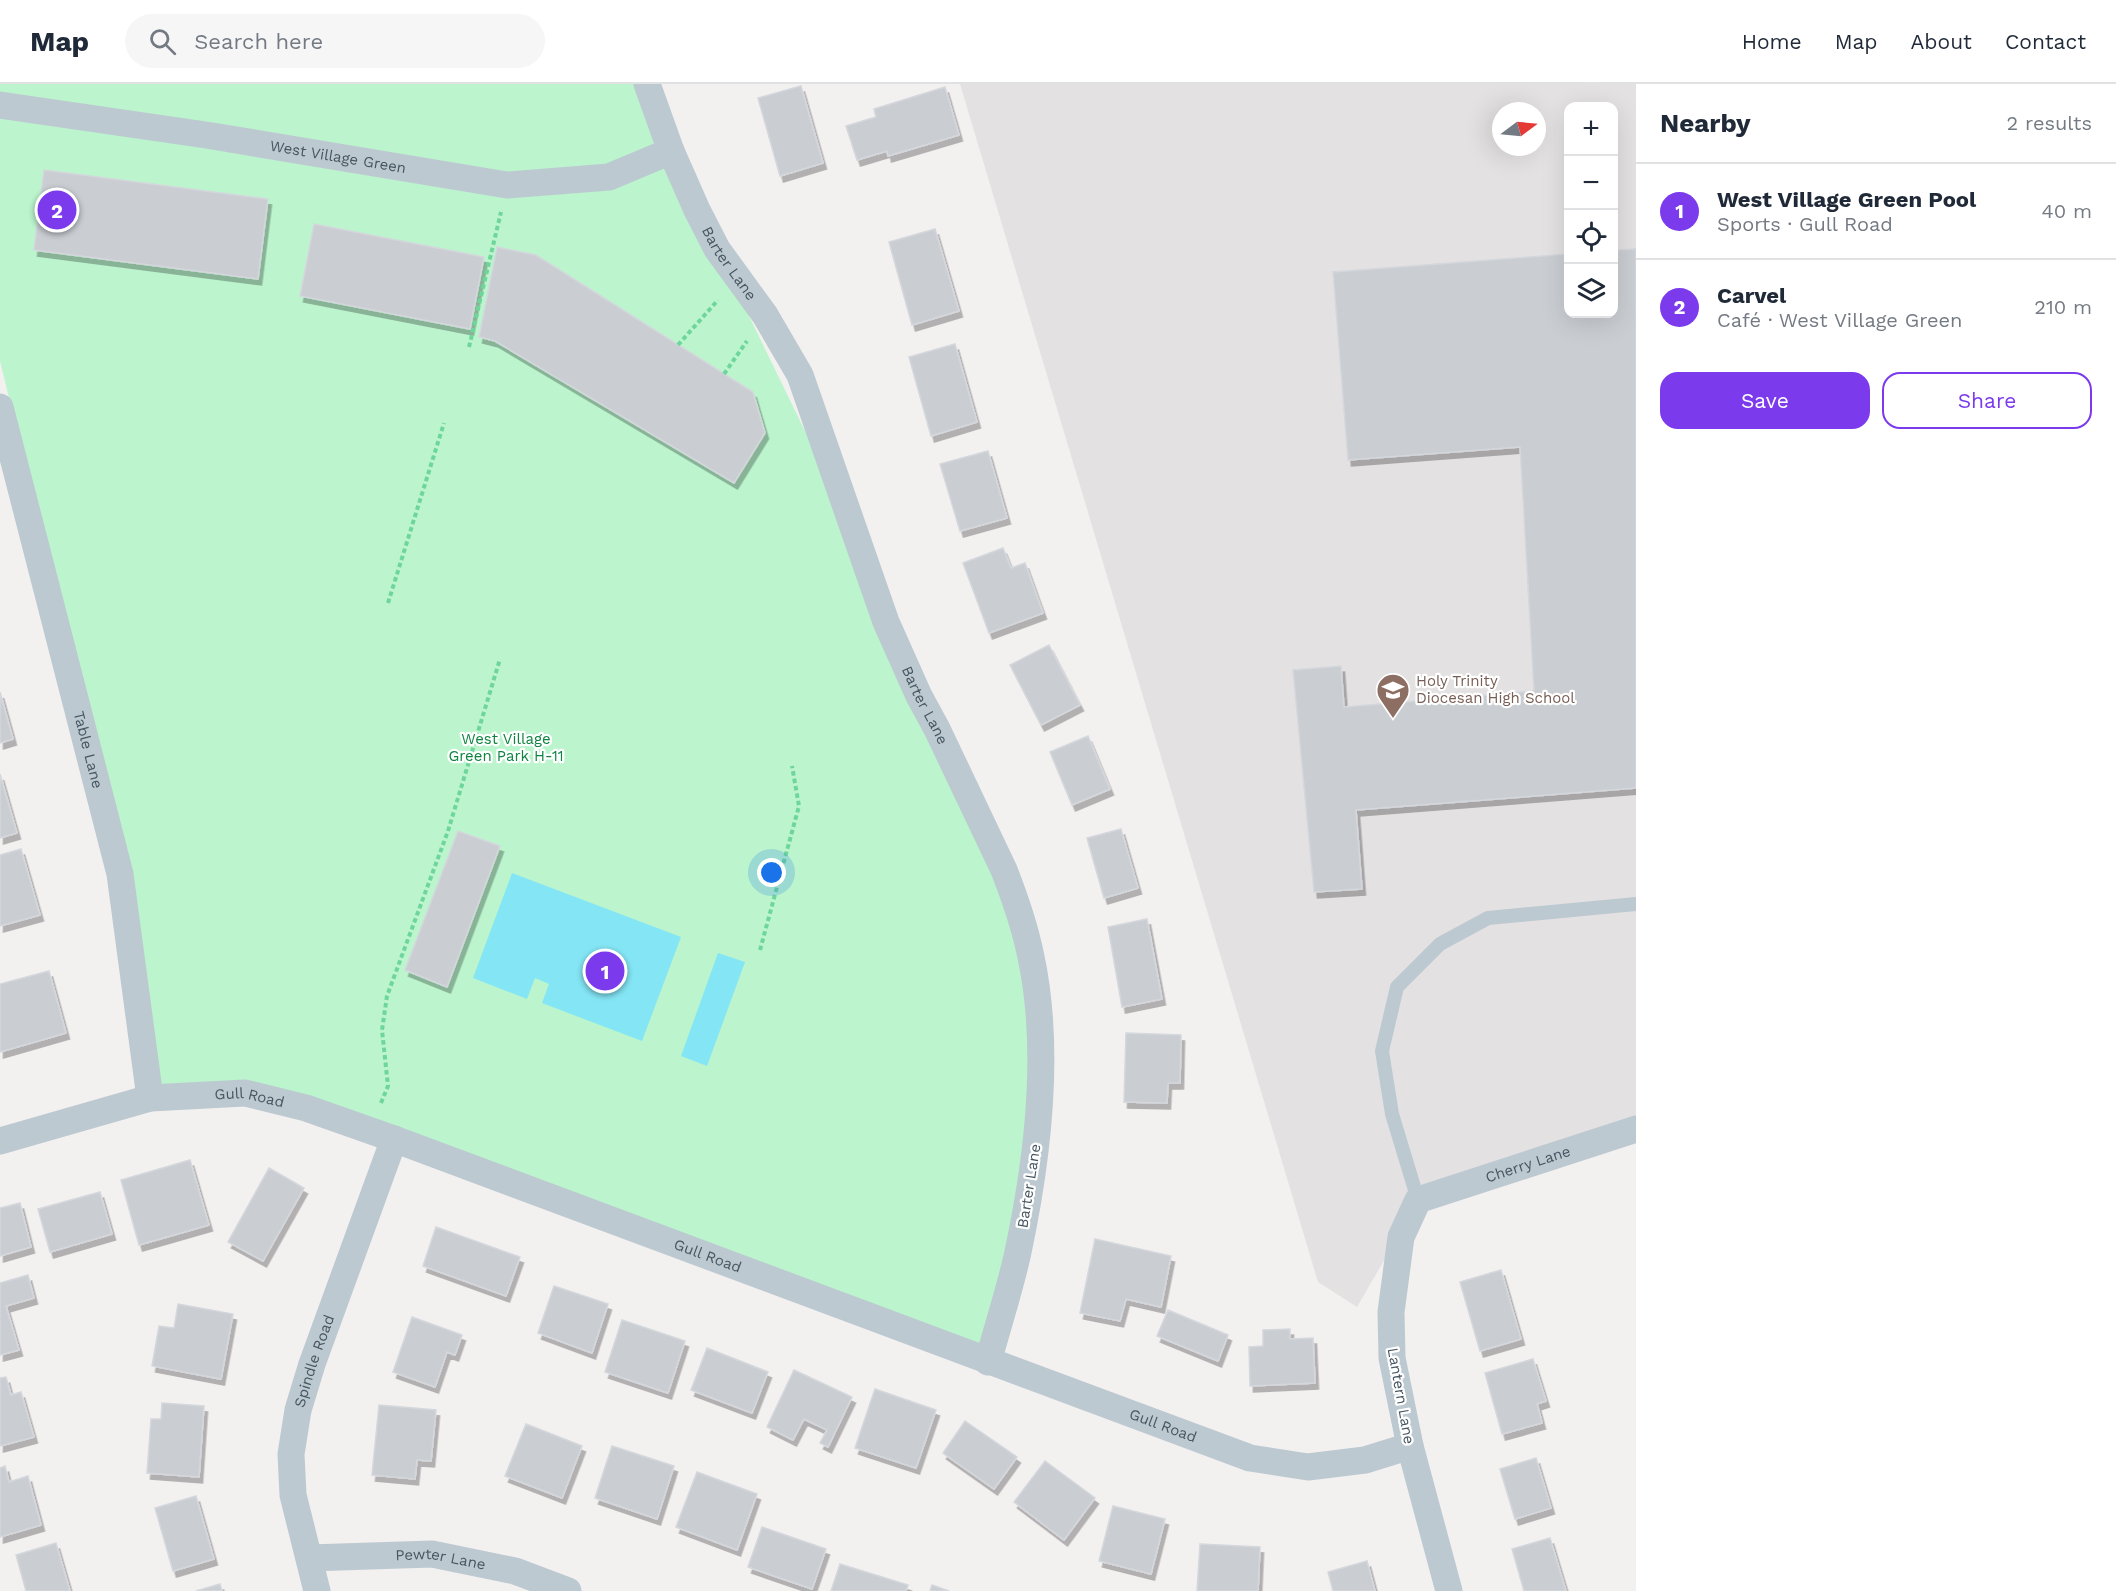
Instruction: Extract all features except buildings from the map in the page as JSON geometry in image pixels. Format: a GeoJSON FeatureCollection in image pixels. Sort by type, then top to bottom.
{"type":"FeatureCollection","features":[{"type":"Feature","properties":{"kind":"street","name":"Barter Lane"},"geometry":{"type":"LineString","coordinates":[[647,84],[671,151],[706,230],[736,279],[765,315],[787,350],[808,394],[886,622],[919,696],[1004,870],[1016,902],[1031,957],[1038,1003],[1041,1050],[1036,1143],[1018,1252],[988,1362]]}},
{"type":"Feature","properties":{"kind":"street","name":"West Village Green"},"geometry":{"type":"LineString","coordinates":[[0,105],[206,135],[507,186],[609,177],[671,151]]}},
{"type":"Feature","properties":{"kind":"street","name":"Table Lane"},"geometry":{"type":"LineString","coordinates":[[0,407],[120,874],[150,1098]]}},
{"type":"Feature","properties":{"kind":"street","name":"Gull Road"},"geometry":{"type":"LineString","coordinates":[[0,1141],[150,1098],[245,1093],[306,1108],[382,1135],[1250,1458],[1308,1467],[1365,1460],[1410,1446]]}},
{"type":"Feature","properties":{"kind":"street","name":"Cherry Lane"},"geometry":{"type":"LineString","coordinates":[[1418,1200],[1636,1129]]}},
{"type":"Feature","properties":{"kind":"street","name":"Spindle Road"},"geometry":{"type":"LineString","coordinates":[[317,1591],[293,1495],[291,1454],[298,1410],[382,1135]]}},
{"type":"Feature","properties":{"kind":"street","name":"Lantern Lane"},"geometry":{"type":"LineString","coordinates":[[1418,1200],[1401,1237],[1390,1311],[1392,1358],[1410,1446],[1449,1591]]}},
{"type":"Feature","properties":{"kind":"street","name":"Pewter Lane"},"geometry":{"type":"LineString","coordinates":[[309,1558],[432,1554],[515,1571],[568,1591]]}},
{"type":"Feature","properties":{"kind":"lane"},"geometry":{"type":"LineString","coordinates":[[1418,1200],[1392,1114],[1382,1051],[1397,987],[1440,944],[1488,918],[1636,904]]}},
{"type":"Feature","properties":{"kind":"path"},"geometry":{"type":"LineString","coordinates":[[469,346],[507,186]]}},
{"type":"Feature","properties":{"kind":"path"},"geometry":{"type":"LineString","coordinates":[[678,345],[736,279]]}},
{"type":"Feature","properties":{"kind":"path"},"geometry":{"type":"LineString","coordinates":[[724,374],[765,315]]}},
{"type":"Feature","properties":{"kind":"path"},"geometry":{"type":"LineString","coordinates":[[388,603],[444,423]]}},
{"type":"Feature","properties":{"kind":"path"},"geometry":{"type":"LineString","coordinates":[[382,1135],[387,1086],[382,1030],[387,996],[448,831],[500,659]]}},
{"type":"Feature","properties":{"kind":"path"},"geometry":{"type":"LineString","coordinates":[[759,950],[799,806],[792,766]]}},
{"type":"Feature","properties":{"kind":"shaded area","name":"Holy Trinity Diocesan High School"},"geometry":{"type":"Polygon","coordinates":[[[960,84],[1636,84],[1636,1124],[1418,1202],[1357,1307],[1318,1282],[960,84]]]}},
{"type":"Feature","properties":{"kind":"green space","name":"West Village Green Park H-11"},"geometry":{"type":"Polygon","coordinates":[[[0,84],[636,84],[861,546],[1022,943],[1035,1139],[987,1354],[273,1090],[159,1089],[124,867],[0,361],[0,84]]]}},
{"type":"Feature","properties":{"kind":"water"},"geometry":{"type":"Polygon","coordinates":[[[512,873],[681,937],[642,1041],[542,1003],[549,984],[535,978],[527,999],[473,978],[512,873]]]}},
{"type":"Feature","properties":{"kind":"water"},"geometry":{"type":"Polygon","coordinates":[[[718,953],[745,962],[707,1066],[681,1056],[718,953]]]}},
{"type":"Feature","properties":{"kind":"place","name":"Carvel"},"geometry":{"type":"Point","coordinates":[57,210]}},
{"type":"Feature","properties":{"kind":"place","name":"Holy Trinity Diocesan High School"},"geometry":{"type":"Point","coordinates":[1393,719]}},
{"type":"Feature","properties":{"kind":"place","name":"West Village Green Pool"},"geometry":{"type":"Point","coordinates":[605,971]}}]}
